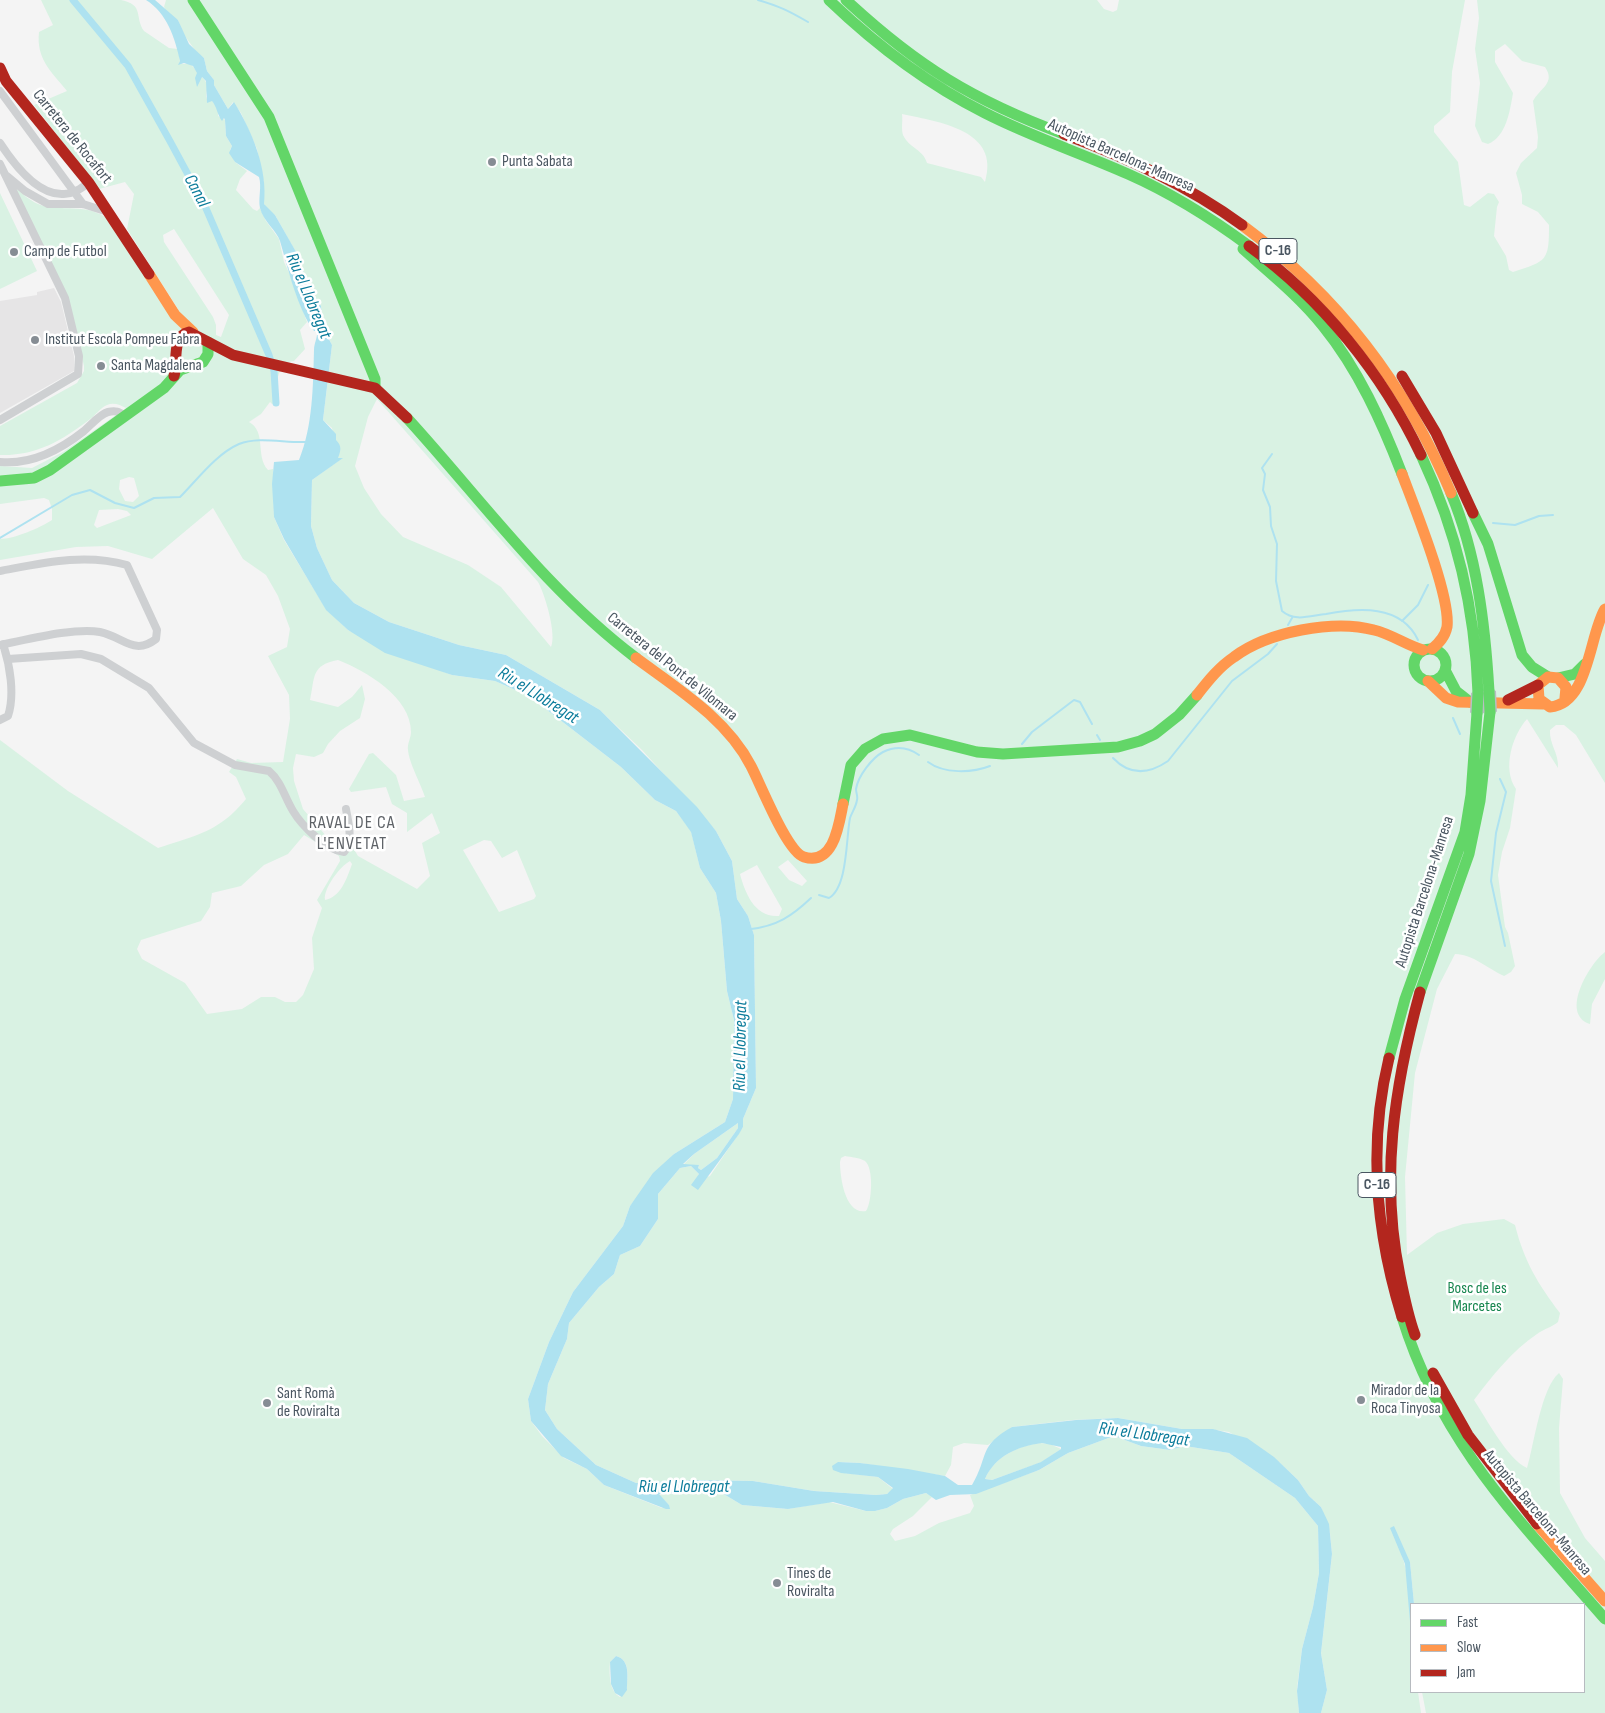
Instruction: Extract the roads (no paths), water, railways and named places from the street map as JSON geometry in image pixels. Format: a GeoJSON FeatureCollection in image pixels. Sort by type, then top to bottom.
{"type":"FeatureCollection","features":[{"type":"Feature","properties":{"kind":"main road"},"geometry":{"type":"LineString","coordinates":[[175,316],[193,332],[202,335],[208,342],[233,355],[264,364],[372,388],[375,379],[276,132],[255,94],[193,0]]}},
{"type":"Feature","properties":{"kind":"main road","name":"Autopista Barcelona-Manresa"},"geometry":{"type":"LineString","coordinates":[[830,0],[898,60],[932,84],[987,115],[1147,182],[1204,213],[1244,238],[1312,297],[1350,340],[1381,383],[1427,464],[1454,538],[1463,570],[1476,639],[1483,692],[1490,712],[1485,772],[1469,854],[1422,988],[1403,1053],[1390,1124],[1388,1196],[1395,1254],[1414,1332],[1444,1395],[1476,1448],[1518,1502],[1605,1601]]}},
{"type":"Feature","properties":{"kind":"main road","name":"Autopista Barcelona-Manresa"},"geometry":{"type":"LineString","coordinates":[[846,0],[907,52],[942,77],[977,98],[1161,175],[1252,230],[1308,277],[1360,334],[1397,386],[1427,439],[1460,518],[1474,569],[1485,631],[1483,692],[1477,713],[1467,822],[1446,892],[1400,1018],[1384,1081],[1376,1167],[1380,1235],[1390,1285],[1404,1332],[1438,1406],[1472,1462],[1517,1519],[1605,1619]]}},
{"type":"Feature","properties":{"kind":"main road","name":"Carretera de Rocafort"},"geometry":{"type":"LineString","coordinates":[[0,68],[6,81],[89,183],[110,212],[175,316]]}},
{"type":"Feature","properties":{"kind":"main road"},"geometry":{"type":"LineString","coordinates":[[1204,213],[1290,291],[1332,337],[1375,411],[1402,473],[1437,573],[1447,624],[1444,638],[1417,656],[1414,664],[1418,675],[1428,681],[1446,698],[1458,702],[1504,702],[1555,706],[1579,684],[1590,659],[1595,627],[1605,609]]}},
{"type":"Feature","properties":{"kind":"main road"},"geometry":{"type":"LineString","coordinates":[[1252,230],[1270,238],[1311,272],[1371,336],[1406,382],[1436,432],[1488,544],[1522,655],[1532,667],[1553,677],[1566,687],[1565,698]]}},
{"type":"Feature","properties":{"kind":"main road"},"geometry":{"type":"LineString","coordinates":[[174,376],[178,355],[176,346],[180,338],[179,325],[175,316]]}},
{"type":"Feature","properties":{"kind":"main road"},"geometry":{"type":"LineString","coordinates":[[180,338],[193,332]]}},
{"type":"Feature","properties":{"kind":"main road"},"geometry":{"type":"LineString","coordinates":[[206,358],[209,349],[208,342]]}},
{"type":"Feature","properties":{"kind":"main road"},"geometry":{"type":"LineString","coordinates":[[178,355],[184,363],[190,365],[198,364],[206,358],[233,355]]}},
{"type":"Feature","properties":{"kind":"main road"},"geometry":{"type":"LineString","coordinates":[[0,481],[34,478],[50,470],[164,388],[174,376],[190,365]]}},
{"type":"Feature","properties":{"kind":"main road","name":"Carretera del Pont de Vilomara"},"geometry":{"type":"LineString","coordinates":[[372,388],[392,402],[513,540],[590,621],[655,670],[736,740],[760,780],[788,842],[794,851],[806,858],[820,857],[832,848],[837,834],[846,777],[859,755],[881,740],[907,734],[925,736],[951,746],[998,754],[1030,754],[1120,746],[1140,741],[1167,728],[1222,666],[1236,655],[1261,642],[1304,631],[1348,626],[1368,628],[1389,635],[1399,642],[1427,650]]}},
{"type":"Feature","properties":{"kind":"main road","name":"Carretera del Pont de Vilomara"},"geometry":{"type":"LineString","coordinates":[[1399,642],[1414,664]]}},
{"type":"Feature","properties":{"kind":"main road"},"geometry":{"type":"LineString","coordinates":[[1427,650],[1444,656],[1445,670],[1456,691],[1470,702]]}},
{"type":"Feature","properties":{"kind":"main road"},"geometry":{"type":"LineString","coordinates":[[1504,702],[1553,677],[1575,674],[1590,659]]}},
{"type":"Feature","properties":{"kind":"main road"},"geometry":{"type":"LineString","coordinates":[[1428,681],[1438,679],[1445,670]]}},
{"type":"Feature","properties":{"kind":"main road"},"geometry":{"type":"LineString","coordinates":[[1538,685],[1537,696],[1543,704]]}},
{"type":"Feature","properties":{"kind":"main road"},"geometry":{"type":"LineString","coordinates":[[1594,1606],[1605,1624]]}},
{"type":"Feature","properties":{"kind":"street"},"geometry":{"type":"LineString","coordinates":[[0,91],[83,204]]}},
{"type":"Feature","properties":{"kind":"street"},"geometry":{"type":"LineString","coordinates":[[0,142],[32,181],[47,192],[64,194],[76,192],[89,183]]}},
{"type":"Feature","properties":{"kind":"street"},"geometry":{"type":"LineString","coordinates":[[1,169],[25,191],[48,204],[83,204],[110,212]]}},
{"type":"Feature","properties":{"kind":"street"},"geometry":{"type":"LineString","coordinates":[[0,420],[78,374],[79,356],[65,298],[1,169]]}},
{"type":"Feature","properties":{"kind":"street"},"geometry":{"type":"LineString","coordinates":[[83,204],[97,194]]}},
{"type":"Feature","properties":{"kind":"street"},"geometry":{"type":"LineString","coordinates":[[0,462],[12,463],[32,459],[53,451],[85,430],[106,412],[117,410],[126,416]]}},
{"type":"Feature","properties":{"kind":"street"},"geometry":{"type":"LineString","coordinates":[[0,571],[44,562],[89,558],[127,565],[155,622],[157,630],[156,639],[146,647],[136,647],[122,639],[87,631],[2,644],[8,659],[12,707],[8,716],[0,720]]}},
{"type":"Feature","properties":{"kind":"street"},"geometry":{"type":"LineString","coordinates":[[8,659],[81,654],[109,664],[149,688],[194,744],[229,763],[269,771],[275,776],[294,813],[306,826],[322,841],[337,851],[344,852],[348,847],[349,833],[346,809]]}},
{"type":"Feature","properties":{"kind":"water","name":"Riu el Llobregat"},"geometry":{"type":"Polygon","coordinates":[[[146,0],[155,0],[178,20],[189,44],[204,58],[207,71],[214,80],[214,85],[228,109],[234,102],[241,113],[261,164],[264,177],[264,204],[275,215],[299,257],[307,285],[321,306],[323,328],[332,345],[323,420],[336,434],[336,440],[340,448],[338,458],[343,458],[312,480],[311,526],[317,548],[332,580],[354,603],[389,622],[459,645],[506,655],[600,710],[697,807],[716,831],[732,861],[737,899],[748,916],[754,935],[756,1088],[743,1119],[743,1127],[698,1190],[691,1185],[699,1174],[691,1166],[680,1168],[658,1194],[658,1219],[640,1246],[620,1255],[614,1274],[599,1287],[569,1323],[567,1339],[548,1384],[545,1410],[557,1429],[596,1465],[636,1483],[694,1480],[753,1481],[814,1491],[876,1495],[887,1494],[893,1488],[878,1477],[841,1473],[833,1470],[832,1466],[838,1462],[908,1469],[945,1476],[958,1485],[972,1485],[989,1446],[1001,1434],[1012,1427],[1076,1420],[1118,1418],[1182,1429],[1213,1429],[1247,1438],[1274,1457],[1298,1480],[1309,1496],[1321,1507],[1329,1524],[1332,1554],[1321,1653],[1327,1690],[1321,1713],[1299,1713],[1297,1691],[1302,1649],[1313,1607],[1319,1573],[1318,1526],[1295,1498],[1229,1453],[1185,1446],[1170,1450],[1141,1446],[1114,1436],[1068,1453],[1039,1470],[976,1494],[950,1495],[936,1500],[926,1493],[903,1499],[887,1508],[875,1511],[866,1511],[833,1502],[788,1509],[742,1505],[722,1493],[711,1490],[659,1494],[669,1505],[670,1509],[666,1509],[604,1485],[587,1469],[561,1456],[531,1421],[528,1399],[549,1342],[573,1292],[623,1226],[630,1206],[653,1173],[674,1154],[725,1122],[733,1099],[734,1020],[727,991],[721,921],[716,893],[700,868],[691,832],[676,811],[655,800],[621,767],[529,696],[495,681],[452,675],[385,653],[348,630],[326,610],[284,539],[274,517],[272,484],[274,462],[299,460],[304,447],[310,420],[314,347],[317,331],[314,331],[308,322],[298,300],[280,241],[260,208],[259,177],[235,162],[229,153],[232,146],[226,136],[225,120],[224,118],[222,121],[212,101],[207,103],[206,81],[202,77],[197,87],[195,78],[197,73],[193,66],[184,63],[178,65],[180,61],[173,35],[165,19],[146,0]],[[738,1123],[683,1164],[699,1165],[698,1168],[701,1170],[717,1158],[738,1128],[738,1123]],[[1042,1443],[1024,1447],[1001,1458],[989,1471],[985,1479],[992,1480],[1041,1462],[1061,1449],[1061,1447],[1042,1443]]]}},
{"type":"Feature","properties":{"kind":"water"},"geometry":{"type":"Polygon","coordinates":[[[1394,1526],[1410,1562],[1414,1603],[1410,1603],[1410,1622],[1405,1564],[1390,1528],[1394,1526]]]}},
{"type":"Feature","properties":{"kind":"water"},"geometry":{"type":"Polygon","coordinates":[[[616,1656],[624,1661],[627,1670],[627,1690],[622,1697],[615,1693],[611,1684],[610,1662],[616,1656]]]}},
{"type":"Feature","properties":{"kind":"waterway","name":"Canal"},"geometry":{"type":"LineString","coordinates":[[73,0],[128,66],[205,206],[269,355],[274,371],[276,403]]}},
{"type":"Feature","properties":{"kind":"waterway"},"geometry":{"type":"LineString","coordinates":[[758,0],[784,9],[808,22]]}},
{"type":"Feature","properties":{"kind":"waterway"},"geometry":{"type":"LineString","coordinates":[[0,538],[72,495],[90,490],[115,503],[134,508],[154,498],[180,497],[222,454],[239,444],[255,440],[305,442]]}},
{"type":"Feature","properties":{"kind":"waterway"},"geometry":{"type":"LineString","coordinates":[[1272,454],[1262,468],[1265,474],[1263,490],[1270,507],[1271,526],[1277,544],[1276,581],[1282,611],[1297,617],[1351,610],[1378,611],[1390,614],[1401,620],[1410,628],[1418,640]]}},
{"type":"Feature","properties":{"kind":"waterway"},"geometry":{"type":"LineString","coordinates":[[1493,523],[1515,525],[1539,516],[1553,515]]}},
{"type":"Feature","properties":{"kind":"waterway"},"geometry":{"type":"LineString","coordinates":[[1402,621],[1418,605],[1428,585]]}},
{"type":"Feature","properties":{"kind":"waterway"},"geometry":{"type":"LineString","coordinates":[[1288,625],[1292,618]]}},
{"type":"Feature","properties":{"kind":"waterway"},"geometry":{"type":"LineString","coordinates":[[1113,758],[1126,768],[1140,771],[1154,769],[1168,761],[1232,681],[1268,654],[1277,644]]}},
{"type":"Feature","properties":{"kind":"waterway"},"geometry":{"type":"LineString","coordinates":[[1022,744],[1032,732],[1074,700],[1080,702],[1092,724]]}},
{"type":"Feature","properties":{"kind":"waterway"},"geometry":{"type":"LineString","coordinates":[[1453,718],[1460,734]]}},
{"type":"Feature","properties":{"kind":"waterway"},"geometry":{"type":"LineString","coordinates":[[1097,735],[1100,740]]}},
{"type":"Feature","properties":{"kind":"waterway"},"geometry":{"type":"LineString","coordinates":[[819,895],[829,898],[840,884],[850,818],[857,800],[857,784],[866,768],[874,758],[892,749],[906,749],[919,755]]}},
{"type":"Feature","properties":{"kind":"waterway"},"geometry":{"type":"LineString","coordinates":[[928,762],[942,769],[958,771],[975,770],[990,766]]}},
{"type":"Feature","properties":{"kind":"waterway"},"geometry":{"type":"LineString","coordinates":[[1500,779],[1506,792],[1496,833],[1491,881],[1505,946]]}},
{"type":"Feature","properties":{"kind":"waterway"},"geometry":{"type":"LineString","coordinates":[[751,929],[760,928],[784,919],[811,898]]}},
{"type":"Feature","properties":{"kind":"place","name":"Punta Sabata"},"geometry":{"type":"Point","coordinates":[492,162]}},
{"type":"Feature","properties":{"kind":"place","name":"Camp de Futbol"},"geometry":{"type":"Point","coordinates":[14,252]}},
{"type":"Feature","properties":{"kind":"place","name":"Institut Escola Pompeu Fabra"},"geometry":{"type":"Point","coordinates":[35,340]}},
{"type":"Feature","properties":{"kind":"place","name":"Santa Magdalena"},"geometry":{"type":"Point","coordinates":[101,366]}},
{"type":"Feature","properties":{"kind":"place","name":"Mirador de la Roca Tinyosa"},"geometry":{"type":"Point","coordinates":[1361,1400]}},
{"type":"Feature","properties":{"kind":"place","name":"Sant Romà de Roviralta"},"geometry":{"type":"Point","coordinates":[267,1403]}},
{"type":"Feature","properties":{"kind":"place","name":"Tines de Roviralta"},"geometry":{"type":"Point","coordinates":[777,1583]}},
{"type":"Feature","properties":{"kind":"district","name":"RAVAL DE CA L'ENVETAT"},"geometry":{"type":"Point","coordinates":[352,833]}},
{"type":"Feature","properties":{"kind":"park label","name":"Bosc de les Marcetes"},"geometry":{"type":"Point","coordinates":[1477,1298]}}]}
